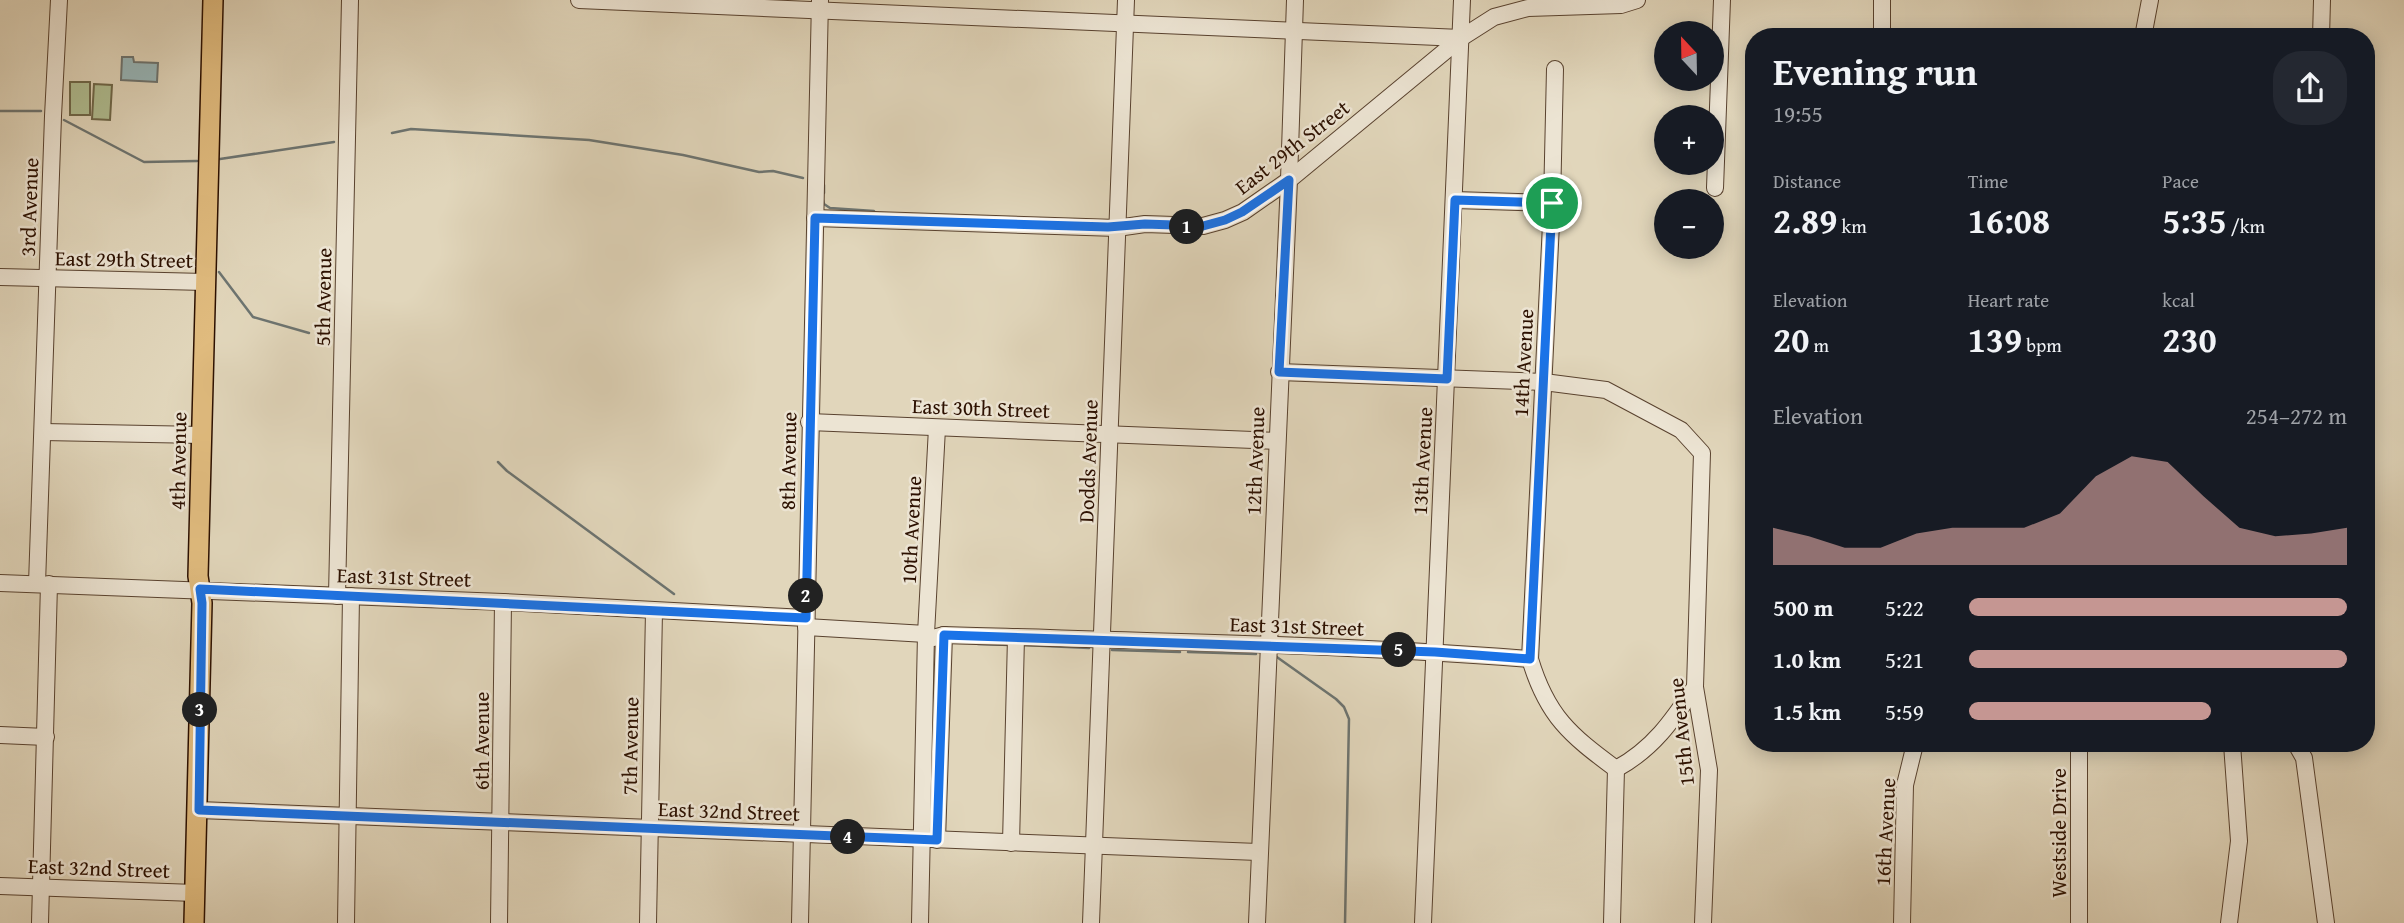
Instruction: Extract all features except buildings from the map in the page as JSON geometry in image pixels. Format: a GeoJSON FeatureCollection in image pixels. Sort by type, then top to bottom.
{"type":"FeatureCollection","features":[{"type":"Feature","properties":{"kind":"main road","name":"4th Avenue"},"geometry":{"type":"LineString","coordinates":[[194,923],[199,810],[202,603],[198,576],[213,0]]}},
{"type":"Feature","properties":{"kind":"street","name":"3rd Avenue"},"geometry":{"type":"LineString","coordinates":[[40,923],[46,737],[43,432],[52,130],[59,0]]}},
{"type":"Feature","properties":{"kind":"street","name":"5th Avenue"},"geometry":{"type":"LineString","coordinates":[[346,923],[348,815],[344,596],[350,0]]}},
{"type":"Feature","properties":{"kind":"street"},"geometry":{"type":"LineString","coordinates":[[579,0],[819,5],[1126,24],[1461,38]]}},
{"type":"Feature","properties":{"kind":"street","name":"Dodds Avenue"},"geometry":{"type":"LineString","coordinates":[[1091,923],[1126,0]]}},
{"type":"Feature","properties":{"kind":"street","name":"12th Avenue"},"geometry":{"type":"LineString","coordinates":[[1257,923],[1295,0]]}},
{"type":"Feature","properties":{"kind":"street","name":"13th Avenue"},"geometry":{"type":"LineString","coordinates":[[1423,923],[1462,0]]}},
{"type":"Feature","properties":{"kind":"street","name":"East 29th Street"},"geometry":{"type":"LineString","coordinates":[[815,218],[1117,228],[1145,224],[1203,226],[1242,212],[1289,180],[1461,38],[1494,18],[1528,8],[1621,5],[1636,0]]}},
{"type":"Feature","properties":{"kind":"street"},"geometry":{"type":"LineString","coordinates":[[1715,188],[1722,0]]}},
{"type":"Feature","properties":{"kind":"street"},"geometry":{"type":"LineString","coordinates":[[1882,0],[1882,28]]}},
{"type":"Feature","properties":{"kind":"street"},"geometry":{"type":"LineString","coordinates":[[2145,28],[2150,0]]}},
{"type":"Feature","properties":{"kind":"street"},"geometry":{"type":"LineString","coordinates":[[2320,28],[2322,0]]}},
{"type":"Feature","properties":{"kind":"street","name":"8th Avenue"},"geometry":{"type":"LineString","coordinates":[[800,923],[819,5]]}},
{"type":"Feature","properties":{"kind":"street","name":"14th Avenue"},"geometry":{"type":"LineString","coordinates":[[1530,659],[1552,203],[1555,69]]}},
{"type":"Feature","properties":{"kind":"street"},"geometry":{"type":"LineString","coordinates":[[1455,200],[1552,203]]}},
{"type":"Feature","properties":{"kind":"street","name":"East 29th Street"},"geometry":{"type":"LineString","coordinates":[[0,277],[205,282]]}},
{"type":"Feature","properties":{"kind":"street"},"geometry":{"type":"LineString","coordinates":[[1279,372],[1544,382]]}},
{"type":"Feature","properties":{"kind":"street","name":"15th Avenue"},"geometry":{"type":"LineString","coordinates":[[1544,382],[1606,390],[1681,430],[1702,453],[1695,687],[1709,770],[1703,923]]}},
{"type":"Feature","properties":{"kind":"street","name":"East 30th Street"},"geometry":{"type":"LineString","coordinates":[[809,422],[1277,441]]}},
{"type":"Feature","properties":{"kind":"street","name":"10th Avenue"},"geometry":{"type":"LineString","coordinates":[[930,840],[926,634],[937,428]]}},
{"type":"Feature","properties":{"kind":"street"},"geometry":{"type":"LineString","coordinates":[[43,432],[202,435]]}},
{"type":"Feature","properties":{"kind":"street","name":"East 31st Street"},"geometry":{"type":"LineString","coordinates":[[0,583],[503,602],[806,622],[926,634],[933,638],[944,635],[1102,639],[1435,652],[1530,659]]}},
{"type":"Feature","properties":{"kind":"street","name":"6th Avenue"},"geometry":{"type":"LineString","coordinates":[[499,923],[503,602]]}},
{"type":"Feature","properties":{"kind":"street","name":"7th Avenue"},"geometry":{"type":"LineString","coordinates":[[648,923],[654,611]]}},
{"type":"Feature","properties":{"kind":"street"},"geometry":{"type":"LineString","coordinates":[[920,923],[930,840],[944,635]]}},
{"type":"Feature","properties":{"kind":"street"},"geometry":{"type":"LineString","coordinates":[[1011,843],[1016,637]]}},
{"type":"Feature","properties":{"kind":"street"},"geometry":{"type":"LineString","coordinates":[[1530,659],[1538,688],[1555,716],[1579,741],[1616,769]]}},
{"type":"Feature","properties":{"kind":"street"},"geometry":{"type":"LineString","coordinates":[[1616,769],[1637,758],[1668,726],[1695,687]]}},
{"type":"Feature","properties":{"kind":"street"},"geometry":{"type":"LineString","coordinates":[[0,735],[46,737]]}},
{"type":"Feature","properties":{"kind":"street","name":"16th Avenue"},"geometry":{"type":"LineString","coordinates":[[1902,923],[1905,785],[1913,752]]}},
{"type":"Feature","properties":{"kind":"street","name":"Westside Drive"},"geometry":{"type":"LineString","coordinates":[[2079,752],[2079,923]]}},
{"type":"Feature","properties":{"kind":"street"},"geometry":{"type":"LineString","coordinates":[[2230,923],[2239,841],[2233,752]]}},
{"type":"Feature","properties":{"kind":"street"},"geometry":{"type":"LineString","coordinates":[[2301,752],[2304,758],[2326,923]]}},
{"type":"Feature","properties":{"kind":"street"},"geometry":{"type":"LineString","coordinates":[[1612,923],[1616,769]]}},
{"type":"Feature","properties":{"kind":"street","name":"East 32nd Street"},"geometry":{"type":"LineString","coordinates":[[199,810],[1258,852]]}},
{"type":"Feature","properties":{"kind":"street","name":"East 32nd Street"},"geometry":{"type":"LineString","coordinates":[[0,886],[195,893]]}},
{"type":"Feature","properties":{"kind":"green space"},"geometry":{"type":"Polygon","coordinates":[[[70,82],[90,82],[90,115],[70,115],[70,82]]]}},
{"type":"Feature","properties":{"kind":"green space"},"geometry":{"type":"Polygon","coordinates":[[[94,84],[112,85],[110,120],[92,119],[94,84]]]}},
{"type":"Feature","properties":{"kind":"water"},"geometry":{"type":"Polygon","coordinates":[[[122,57],[133,57],[134,62],[158,63],[157,82],[121,80],[122,57]]]}},
{"type":"Feature","properties":{"kind":"waterway"},"geometry":{"type":"LineString","coordinates":[[0,111],[41,111]]}},
{"type":"Feature","properties":{"kind":"waterway"},"geometry":{"type":"LineString","coordinates":[[64,120],[144,162],[197,161]]}},
{"type":"Feature","properties":{"kind":"waterway"},"geometry":{"type":"LineString","coordinates":[[392,133],[411,129],[589,140],[803,178]]}},
{"type":"Feature","properties":{"kind":"waterway"},"geometry":{"type":"LineString","coordinates":[[220,159],[334,142]]}},
{"type":"Feature","properties":{"kind":"waterway"},"geometry":{"type":"LineString","coordinates":[[824,185],[824,193]]}},
{"type":"Feature","properties":{"kind":"waterway"},"geometry":{"type":"LineString","coordinates":[[823,200],[830,208],[874,211]]}},
{"type":"Feature","properties":{"kind":"waterway"},"geometry":{"type":"LineString","coordinates":[[219,272],[253,317],[309,333]]}},
{"type":"Feature","properties":{"kind":"waterway"},"geometry":{"type":"LineString","coordinates":[[498,462],[674,594]]}},
{"type":"Feature","properties":{"kind":"waterway"},"geometry":{"type":"LineString","coordinates":[[978,644],[1010,645]]}},
{"type":"Feature","properties":{"kind":"waterway"},"geometry":{"type":"LineString","coordinates":[[1023,645],[1089,648]]}},
{"type":"Feature","properties":{"kind":"waterway"},"geometry":{"type":"LineString","coordinates":[[1112,650],[1180,652]]}},
{"type":"Feature","properties":{"kind":"waterway"},"geometry":{"type":"LineString","coordinates":[[1188,652],[1256,654]]}},
{"type":"Feature","properties":{"kind":"waterway"},"geometry":{"type":"LineString","coordinates":[[1274,655],[1336,699],[1344,707],[1349,719],[1345,923]]}},
{"type":"Feature","properties":{"kind":"route"},"geometry":{"type":"LineString","coordinates":[[1289,180],[1279,372],[1447,379],[1455,200],[1552,203],[1530,659],[1435,652],[944,635],[937,840],[199,810],[200,589],[806,618],[815,218],[1117,228],[1145,224],[1203,226],[1242,212],[1289,180]]}}]}
